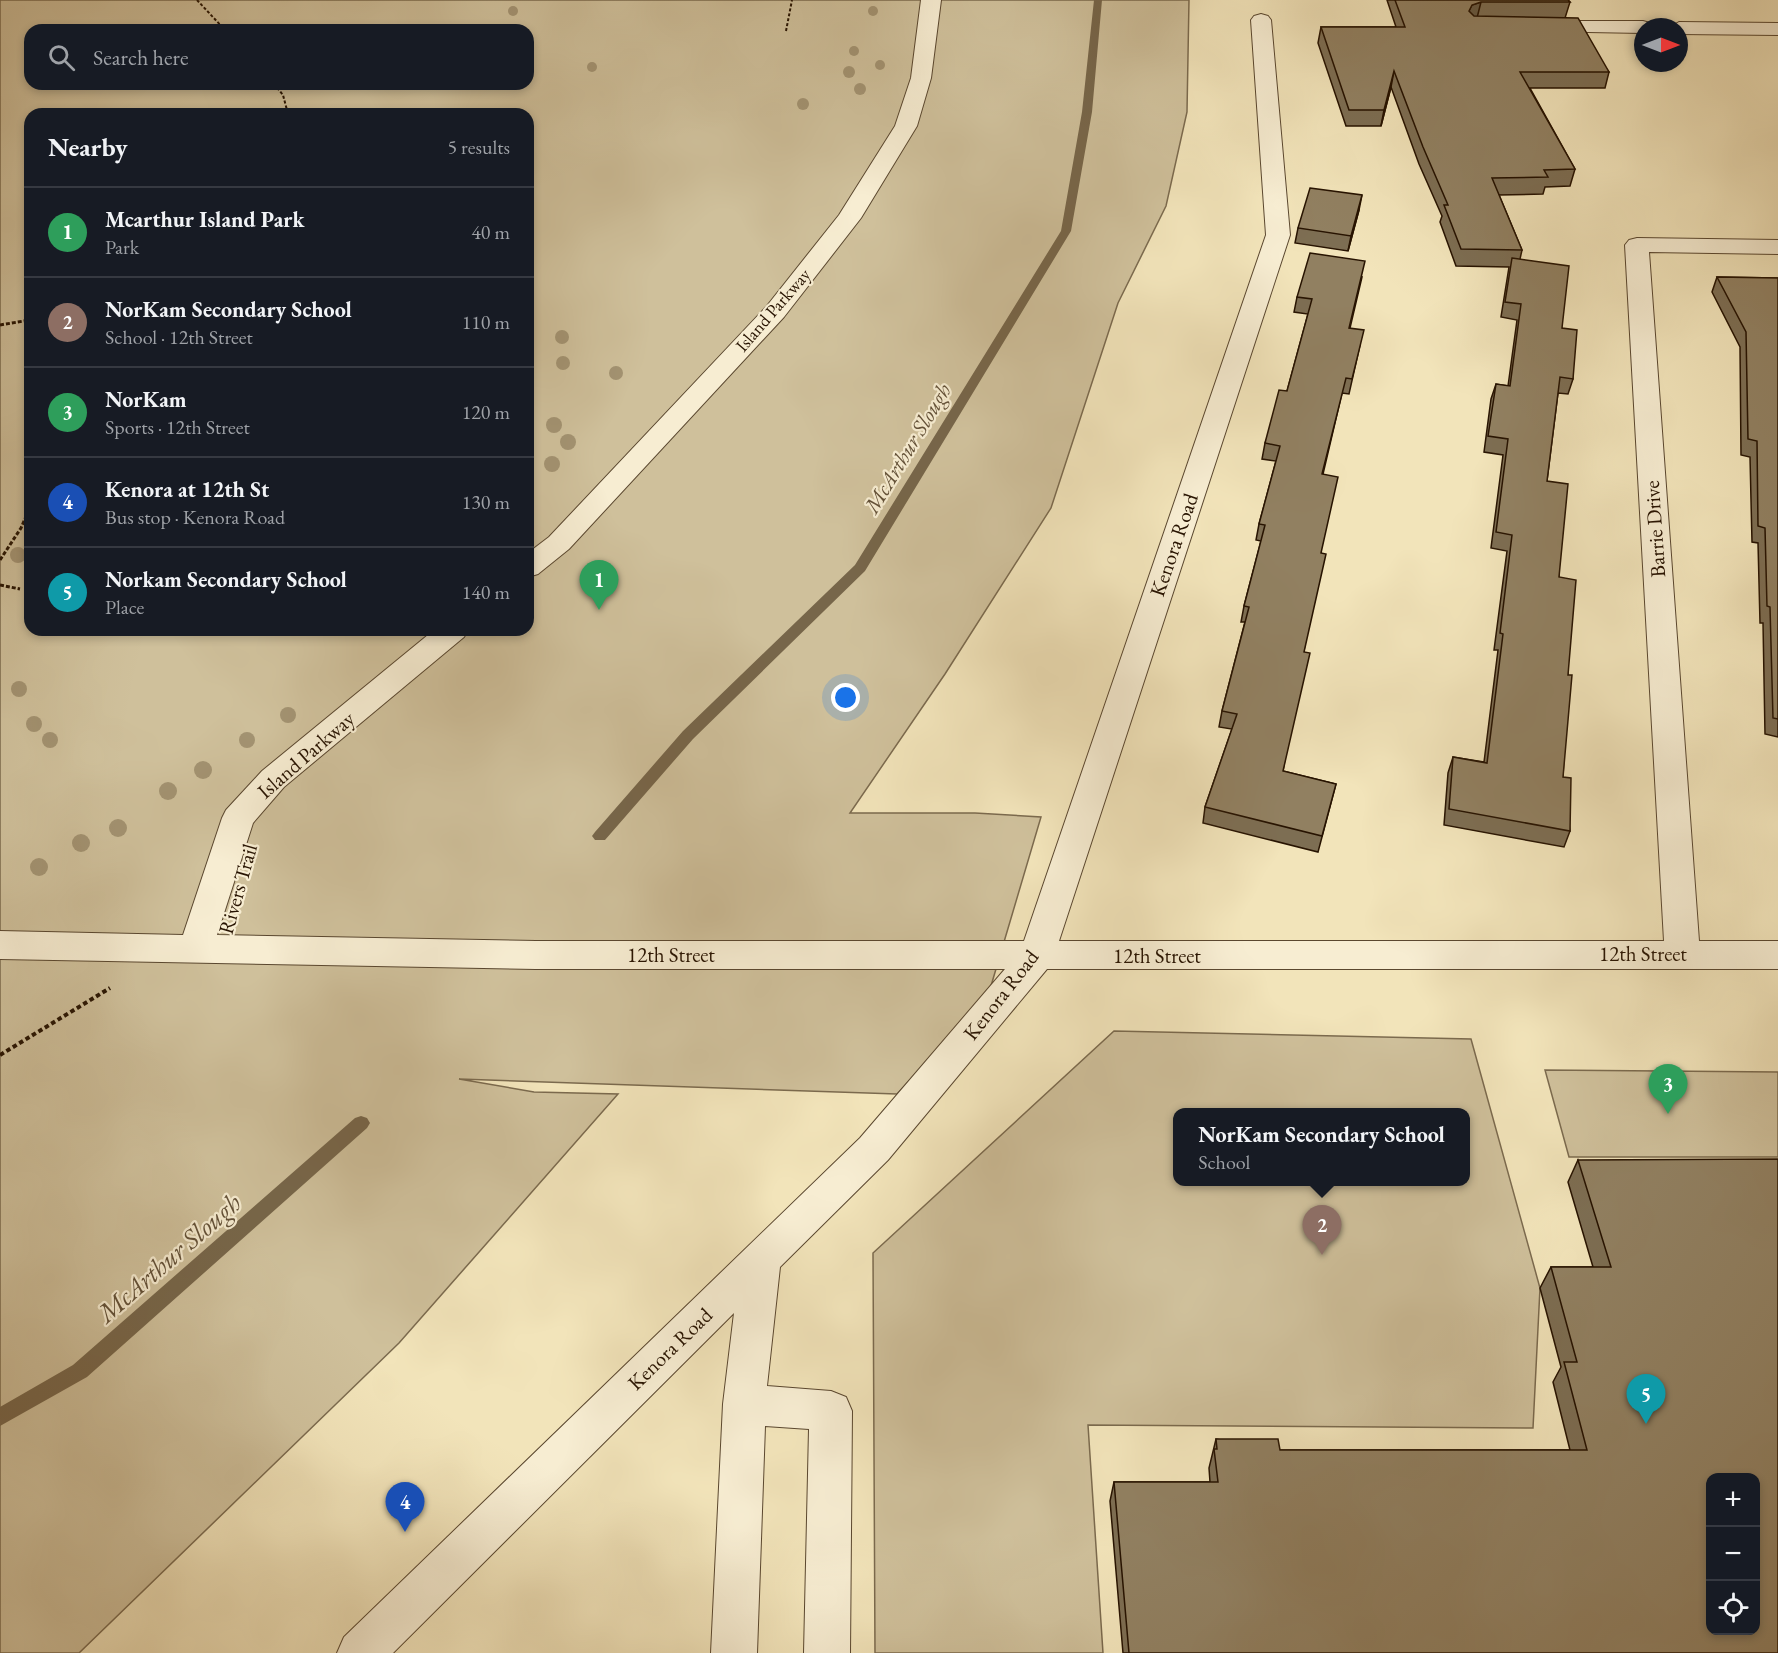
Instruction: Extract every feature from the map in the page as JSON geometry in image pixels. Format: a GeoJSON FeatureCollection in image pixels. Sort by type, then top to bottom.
{"type":"FeatureCollection","features":[{"type":"Feature","properties":{"kind":"street","name":"Island Parkway"},"geometry":{"type":"LineString","coordinates":[[534,563],[559,543],[776,312],[849,218],[906,126],[921,78],[931,0]]}},
{"type":"Feature","properties":{"kind":"street","name":"Kenora Road"},"geometry":{"type":"LineString","coordinates":[[360,1653],[874,1149],[1036,957],[1278,235],[1262,20]]}},
{"type":"Feature","properties":{"kind":"street"},"geometry":{"type":"LineString","coordinates":[[1524,27],[1634,27]]}},
{"type":"Feature","properties":{"kind":"street"},"geometry":{"type":"LineString","coordinates":[[1688,28],[1778,28]]}},
{"type":"Feature","properties":{"kind":"street","name":"Barrie Drive"},"geometry":{"type":"LineString","coordinates":[[1682,954],[1637,245],[1778,247]]}},
{"type":"Feature","properties":{"kind":"street","name":"Island Parkway"},"geometry":{"type":"LineString","coordinates":[[196,947],[238,818],[273,779],[446,636]]}},
{"type":"Feature","properties":{"kind":"street"},"geometry":{"type":"LineString","coordinates":[[0,945],[196,947]]}},
{"type":"Feature","properties":{"kind":"street","name":"12th Street"},"geometry":{"type":"LineString","coordinates":[[196,947],[536,955],[1036,957],[1778,955]]}},
{"type":"Feature","properties":{"kind":"street"},"geometry":{"type":"LineString","coordinates":[[734,1653],[744,1404],[761,1260]]}},
{"type":"Feature","properties":{"kind":"street"},"geometry":{"type":"LineString","coordinates":[[744,1404],[831,1411],[827,1653]]}},
{"type":"Feature","properties":{"kind":"path"},"geometry":{"type":"LineString","coordinates":[[197,0],[219,24]]}},
{"type":"Feature","properties":{"kind":"path"},"geometry":{"type":"LineString","coordinates":[[786,31],[792,0]]}},
{"type":"Feature","properties":{"kind":"path"},"geometry":{"type":"LineString","coordinates":[[279,90],[283,95],[286,108]]}},
{"type":"Feature","properties":{"kind":"path"},"geometry":{"type":"LineString","coordinates":[[0,325],[24,321]]}},
{"type":"Feature","properties":{"kind":"path"},"geometry":{"type":"LineString","coordinates":[[0,560],[24,520]]}},
{"type":"Feature","properties":{"kind":"path"},"geometry":{"type":"LineString","coordinates":[[0,585],[20,589]]}},
{"type":"Feature","properties":{"kind":"path"},"geometry":{"type":"LineString","coordinates":[[0,1055],[115,985]]}},
{"type":"Feature","properties":{"kind":"shaded area"},"geometry":{"type":"Polygon","coordinates":[[[0,0],[1189,0],[1187,112],[1166,206],[1118,303],[1051,508],[945,674],[850,813],[975,813],[1041,817],[988,996],[897,1094],[459,1079],[534,1092],[618,1094],[399,1343],[79,1653],[0,1653],[0,0]]]}},
{"type":"Feature","properties":{"kind":"shaded area"},"geometry":{"type":"Polygon","coordinates":[[[1114,1031],[1471,1039],[1540,1288],[1533,1428],[1088,1425],[1103,1653],[875,1653],[873,1253],[1114,1031]]]}},
{"type":"Feature","properties":{"kind":"shaded area"},"geometry":{"type":"Polygon","coordinates":[[[1545,1070],[1778,1072],[1778,1157],[1569,1157],[1545,1070]]]}},
{"type":"Feature","properties":{"kind":"building"},"geometry":{"type":"Polygon","coordinates":[[[1395,0],[1568,0],[1570,2],[1481,2],[1472,5],[1469,11],[1474,16],[1578,18],[1609,72],[1520,72],[1575,169],[1544,170],[1548,177],[1492,178],[1522,250],[1461,249],[1444,205],[1448,205],[1394,71],[1384,110],[1349,110],[1321,27],[1405,27],[1395,0]]]}},
{"type":"Feature","properties":{"kind":"building"},"geometry":{"type":"Polygon","coordinates":[[[1310,188],[1362,195],[1351,236],[1298,228],[1310,188]]]}},
{"type":"Feature","properties":{"kind":"building"},"geometry":{"type":"Polygon","coordinates":[[[1310,253],[1365,261],[1349,328],[1364,330],[1352,379],[1346,378],[1322,474],[1338,477],[1321,553],[1326,554],[1304,652],[1310,653],[1283,771],[1336,784],[1322,836],[1205,807],[1237,714],[1222,711],[1249,607],[1244,606],[1265,525],[1259,524],[1280,446],[1265,443],[1279,390],[1287,391],[1312,299],[1297,297],[1310,253]]]}},
{"type":"Feature","properties":{"kind":"building"},"geometry":{"type":"Polygon","coordinates":[[[1512,258],[1569,266],[1562,328],[1577,330],[1573,379],[1560,377],[1547,481],[1568,484],[1559,577],[1576,580],[1568,675],[1572,675],[1563,777],[1571,778],[1570,831],[1449,809],[1453,757],[1487,763],[1503,634],[1500,633],[1512,535],[1496,532],[1508,439],[1488,436],[1496,384],[1510,386],[1521,304],[1505,302],[1512,258]]]}},
{"type":"Feature","properties":{"kind":"building"},"geometry":{"type":"Polygon","coordinates":[[[1717,277],[1778,278],[1778,719],[1773,718],[1765,528],[1758,526],[1757,441],[1748,439],[1746,332],[1717,277]]]}},
{"type":"Feature","properties":{"kind":"building"},"geometry":{"type":"Polygon","coordinates":[[[1778,1159],[1778,1653],[1129,1653],[1114,1482],[1218,1482],[1214,1449],[1217,1449],[1216,1439],[1278,1439],[1280,1450],[1587,1450],[1564,1362],[1577,1362],[1551,1267],[1611,1267],[1578,1160],[1778,1159]]]}},
{"type":"Feature","properties":{"kind":"waterway","name":"McArthur Slough"},"geometry":{"type":"LineString","coordinates":[[600,836],[688,735],[860,568],[1066,231],[1087,112],[1098,0]]}},
{"type":"Feature","properties":{"kind":"waterway","name":"McArthur Slough"},"geometry":{"type":"LineString","coordinates":[[0,1417],[80,1371],[361,1123]]}},
{"type":"Feature","properties":{"kind":"place","name":"Mcarthur Island Park"},"geometry":{"type":"Point","coordinates":[599,610]}},
{"type":"Feature","properties":{"kind":"place","name":"NorKam"},"geometry":{"type":"Point","coordinates":[1668,1114]}},
{"type":"Feature","properties":{"kind":"place","name":"NorKam Secondary School"},"geometry":{"type":"Point","coordinates":[1322,1255]}},
{"type":"Feature","properties":{"kind":"place","name":"Norkam Secondary School"},"geometry":{"type":"Point","coordinates":[1646,1424]}},
{"type":"Feature","properties":{"kind":"place","name":"Kenora at 12th St"},"geometry":{"type":"Point","coordinates":[405,1532]}}]}
